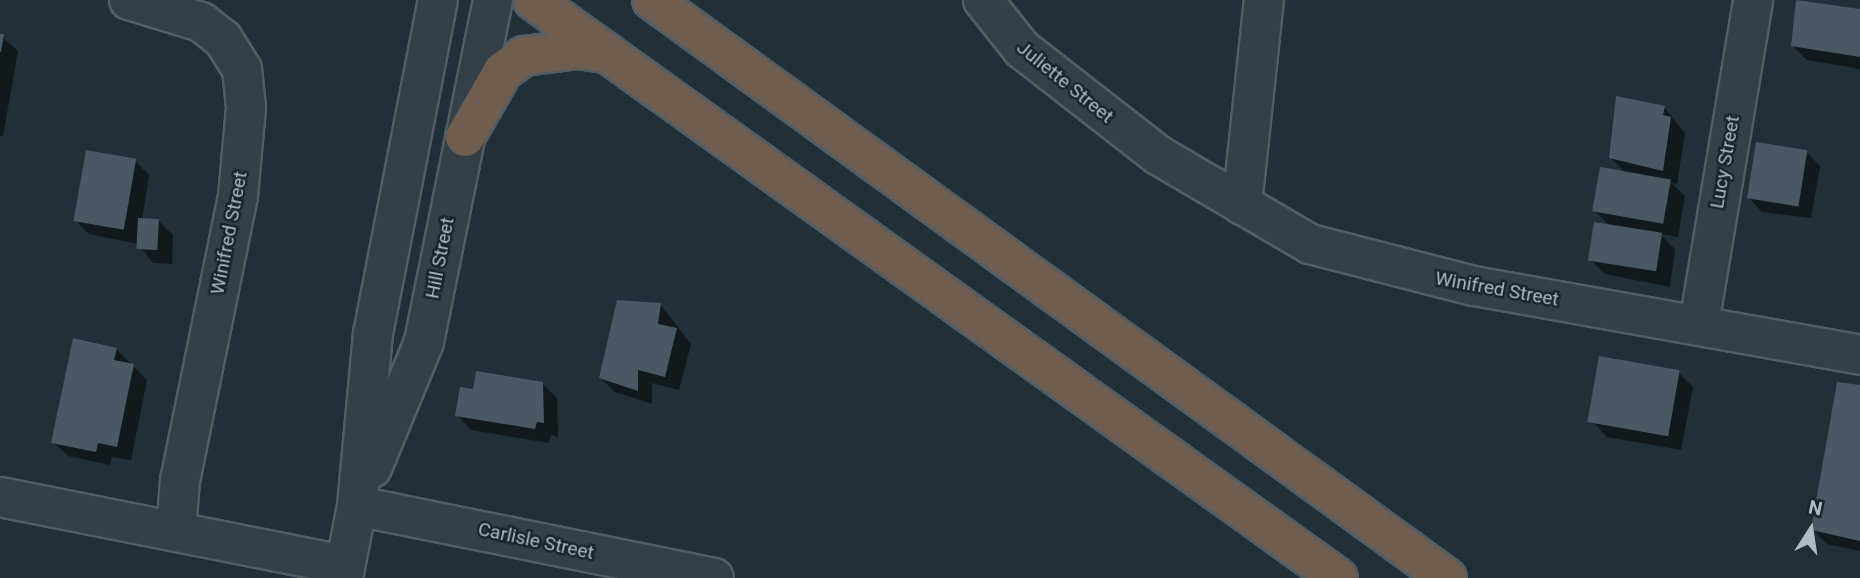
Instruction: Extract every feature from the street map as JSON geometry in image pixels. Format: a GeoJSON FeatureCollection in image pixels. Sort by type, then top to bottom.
{"type":"FeatureCollection","features":[{"type":"Feature","properties":{"kind":"highway"},"geometry":{"type":"LineString","coordinates":[[533,0],[1338,578]]}},
{"type":"Feature","properties":{"kind":"highway"},"geometry":{"type":"LineString","coordinates":[[652,0],[1447,578]]}},
{"type":"Feature","properties":{"kind":"highway"},"geometry":{"type":"LineString","coordinates":[[465,137],[503,71],[524,56],[577,49],[607,53]]}},
{"type":"Feature","properties":{"kind":"street","name":"Winifred Street"},"geometry":{"type":"LineString","coordinates":[[129,0],[201,22],[223,39],[242,69],[246,108],[238,196],[180,480],[176,531]]}},
{"type":"Feature","properties":{"kind":"street","name":"Hill Street"},"geometry":{"type":"LineString","coordinates":[[344,572],[357,506],[373,334],[438,0]]}},
{"type":"Feature","properties":{"kind":"street","name":"Hill Street"},"geometry":{"type":"LineString","coordinates":[[357,506],[424,342],[493,0]]}},
{"type":"Feature","properties":{"kind":"street","name":"Juliette Street"},"geometry":{"type":"LineString","coordinates":[[983,0],[1030,56],[1158,155]]}},
{"type":"Feature","properties":{"kind":"street"},"geometry":{"type":"LineString","coordinates":[[1242,205],[1264,0]]}},
{"type":"Feature","properties":{"kind":"street","name":"Lucy Street"},"geometry":{"type":"LineString","coordinates":[[1699,324],[1753,0]]}},
{"type":"Feature","properties":{"kind":"street","name":"Winifred Street"},"geometry":{"type":"LineString","coordinates":[[1158,155],[1310,244],[1377,266],[1860,355]]}},
{"type":"Feature","properties":{"kind":"street"},"geometry":{"type":"LineString","coordinates":[[0,497],[176,531],[344,572]]}},
{"type":"Feature","properties":{"kind":"street","name":"Carlisle Street"},"geometry":{"type":"LineString","coordinates":[[357,506],[715,578]]}},
{"type":"Feature","properties":{"kind":"building"},"geometry":{"type":"Polygon","coordinates":[[[1796,0],[1860,9],[1860,57],[1791,46],[1796,0]]]}},
{"type":"Feature","properties":{"kind":"building"},"geometry":{"type":"Polygon","coordinates":[[[0,34],[4,34],[1,52],[0,52],[0,34]]]}},
{"type":"Feature","properties":{"kind":"building"},"geometry":{"type":"Polygon","coordinates":[[[1616,96],[1665,106],[1663,115],[1671,117],[1663,171],[1609,158],[1616,96]]]}},
{"type":"Feature","properties":{"kind":"building"},"geometry":{"type":"Polygon","coordinates":[[[1756,142],[1807,150],[1798,206],[1747,198],[1756,142]]]}},
{"type":"Feature","properties":{"kind":"building"},"geometry":{"type":"Polygon","coordinates":[[[86,150],[136,159],[124,230],[73,221],[86,150]]]}},
{"type":"Feature","properties":{"kind":"building"},"geometry":{"type":"Polygon","coordinates":[[[1600,167],[1671,180],[1663,224],[1592,211],[1600,167]]]}},
{"type":"Feature","properties":{"kind":"building"},"geometry":{"type":"Polygon","coordinates":[[[138,218],[159,219],[157,250],[136,249],[138,218]]]}},
{"type":"Feature","properties":{"kind":"building"},"geometry":{"type":"Polygon","coordinates":[[[1594,222],[1662,233],[1656,271],[1588,261],[1594,222]]]}},
{"type":"Feature","properties":{"kind":"building"},"geometry":{"type":"Polygon","coordinates":[[[617,300],[661,303],[658,324],[677,328],[665,377],[638,370],[638,391],[599,378],[617,300]]]}},
{"type":"Feature","properties":{"kind":"building"},"geometry":{"type":"Polygon","coordinates":[[[73,338],[117,348],[114,360],[134,364],[117,447],[98,443],[96,452],[51,443],[73,338]]]}},
{"type":"Feature","properties":{"kind":"building"},"geometry":{"type":"Polygon","coordinates":[[[1599,356],[1680,370],[1668,436],[1587,422],[1599,356]]]}},
{"type":"Feature","properties":{"kind":"building"},"geometry":{"type":"Polygon","coordinates":[[[476,371],[543,382],[544,423],[537,422],[535,429],[455,416],[460,387],[473,389],[476,371]]]}},
{"type":"Feature","properties":{"kind":"building"},"geometry":{"type":"Polygon","coordinates":[[[1837,382],[1860,385],[1860,541],[1811,530],[1837,382]]]}}]}
